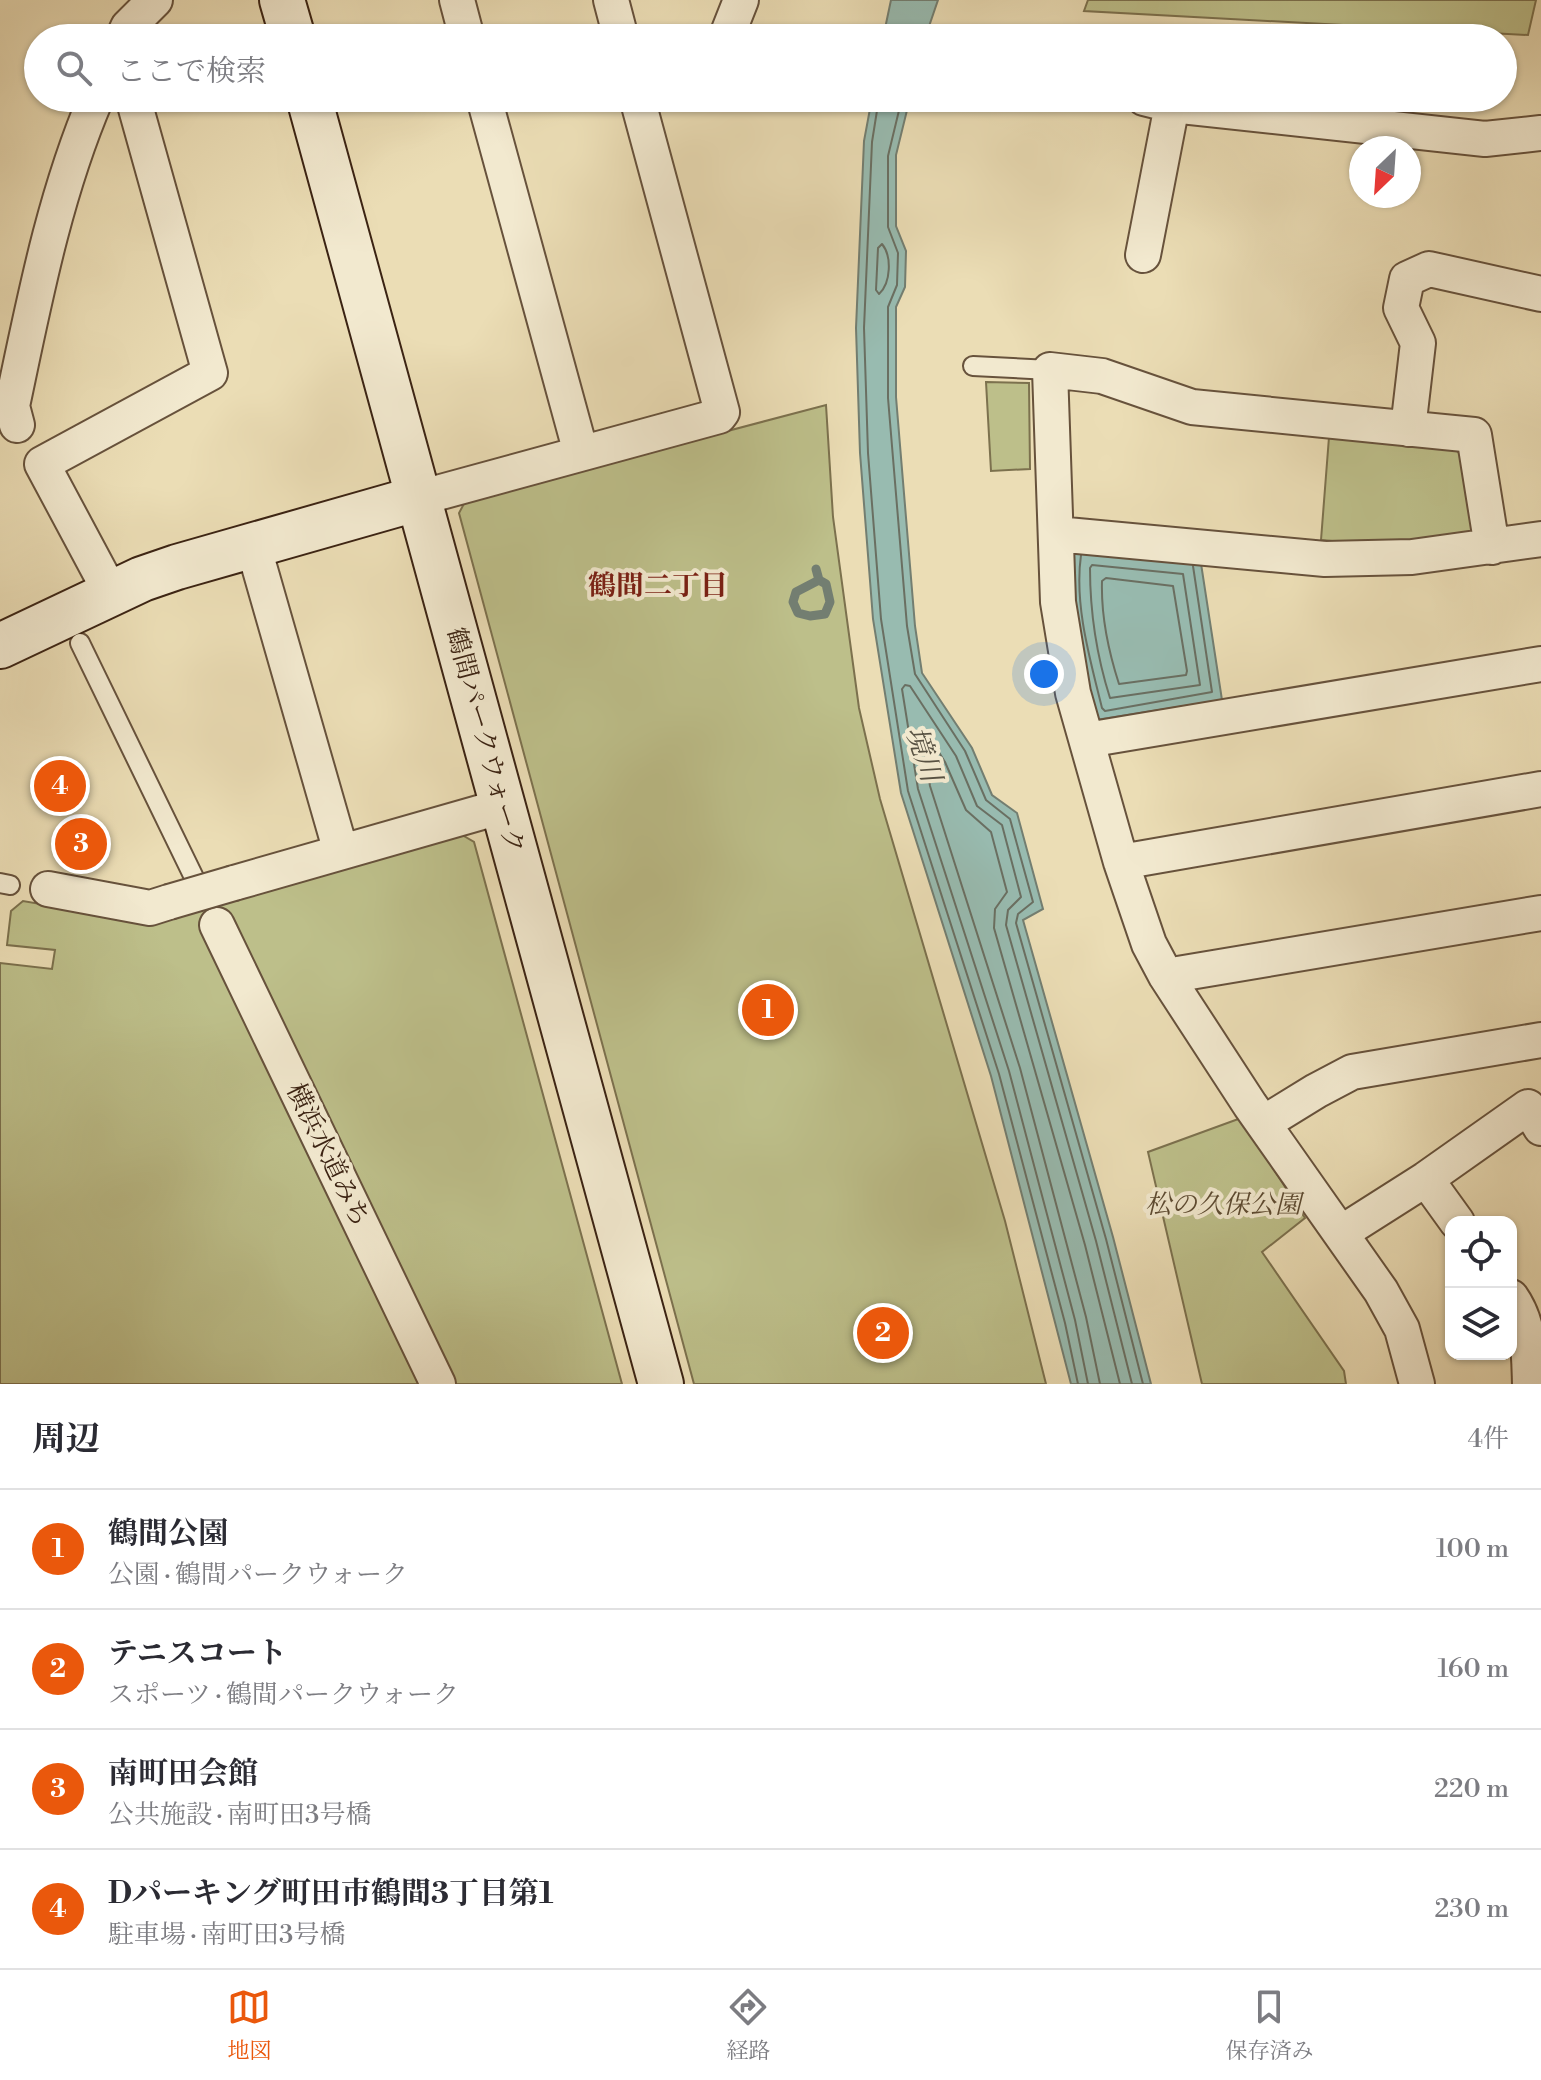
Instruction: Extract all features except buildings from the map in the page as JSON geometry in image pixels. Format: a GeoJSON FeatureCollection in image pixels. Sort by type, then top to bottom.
{"type":"FeatureCollection","features":[{"type":"Feature","properties":{"kind":"street"},"geometry":{"type":"LineString","coordinates":[[131,24],[155,0]]}},
{"type":"Feature","properties":{"kind":"street"},"geometry":{"type":"LineString","coordinates":[[282,0],[289,24]]}},
{"type":"Feature","properties":{"kind":"street"},"geometry":{"type":"LineString","coordinates":[[457,0],[463,24]]}},
{"type":"Feature","properties":{"kind":"street"},"geometry":{"type":"LineString","coordinates":[[611,0],[617,24]]}},
{"type":"Feature","properties":{"kind":"street"},"geometry":{"type":"LineString","coordinates":[[732,24],[741,0]]}},
{"type":"Feature","properties":{"kind":"street"},"geometry":{"type":"LineString","coordinates":[[17,425],[12,406],[14,326],[39,273],[78,140],[90,112]]}},
{"type":"Feature","properties":{"kind":"street"},"geometry":{"type":"LineString","coordinates":[[105,596],[42,464],[210,373],[137,112]]}},
{"type":"Feature","properties":{"kind":"street","name":"鶴間パークウォーク"},"geometry":{"type":"LineString","coordinates":[[313,112],[661,1384]]}},
{"type":"Feature","properties":{"kind":"street"},"geometry":{"type":"LineString","coordinates":[[488,112],[581,453]]}},
{"type":"Feature","properties":{"kind":"street"},"geometry":{"type":"LineString","coordinates":[[18,637],[105,596],[177,567],[719,416],[722,412],[641,112]]}},
{"type":"Feature","properties":{"kind":"street"},"geometry":{"type":"LineString","coordinates":[[1143,255],[1157,112]]}},
{"type":"Feature","properties":{"kind":"street"},"geometry":{"type":"LineString","coordinates":[[1253,112],[1485,139],[1541,133]]}},
{"type":"Feature","properties":{"kind":"street"},"geometry":{"type":"LineString","coordinates":[[1408,429],[1418,343],[1401,308],[1407,279],[1429,269],[1541,294]]}},
{"type":"Feature","properties":{"kind":"street"},"geometry":{"type":"LineString","coordinates":[[1417,1384],[1402,1329],[1381,1291],[1264,1123],[1166,976],[1149,944],[1121,862],[1073,693],[1058,602],[1050,370],[1102,376],[1192,407],[1474,435],[1492,547]]}},
{"type":"Feature","properties":{"kind":"street"},"geometry":{"type":"LineString","coordinates":[[1056,534],[1325,559],[1412,557],[1541,539]]}},
{"type":"Feature","properties":{"kind":"street"},"geometry":{"type":"LineString","coordinates":[[253,545],[341,852]]}},
{"type":"Feature","properties":{"kind":"street"},"geometry":{"type":"LineString","coordinates":[[1087,740],[1541,664]]}},
{"type":"Feature","properties":{"kind":"street"},"geometry":{"type":"LineString","coordinates":[[1121,862],[1541,789]]}},
{"type":"Feature","properties":{"kind":"street"},"geometry":{"type":"LineString","coordinates":[[48,889],[150,908],[503,806]]}},
{"type":"Feature","properties":{"kind":"street"},"geometry":{"type":"LineString","coordinates":[[1166,976],[1541,913]]}},
{"type":"Feature","properties":{"kind":"street","name":"横浜水道みち"},"geometry":{"type":"LineString","coordinates":[[217,925],[438,1384]]}},
{"type":"Feature","properties":{"kind":"street"},"geometry":{"type":"LineString","coordinates":[[1264,1123],[1352,1072],[1541,1040]]}},
{"type":"Feature","properties":{"kind":"street"},"geometry":{"type":"LineString","coordinates":[[1341,1233],[1426,1179],[1528,1107],[1541,1128]]}},
{"type":"Feature","properties":{"kind":"street"},"geometry":{"type":"LineString","coordinates":[[1426,1179],[1453,1216]]}},
{"type":"Feature","properties":{"kind":"street"},"geometry":{"type":"LineString","coordinates":[[1517,1309],[1525,1324],[1530,1353],[1530,1384]]}},
{"type":"Feature","properties":{"kind":"lane"},"geometry":{"type":"LineString","coordinates":[[973,366],[1050,370]]}},
{"type":"Feature","properties":{"kind":"lane"},"geometry":{"type":"LineString","coordinates":[[80,643],[217,925]]}},
{"type":"Feature","properties":{"kind":"green space"},"geometry":{"type":"Polygon","coordinates":[[[1088,0],[1536,0],[1528,35],[1517,34],[1517,24],[1324,24],[1084,11],[1088,0]]]}},
{"type":"Feature","properties":{"kind":"green space"},"geometry":{"type":"Polygon","coordinates":[[[986,382],[1029,383],[1030,469],[991,471],[986,382]]]}},
{"type":"Feature","properties":{"kind":"green space"},"geometry":{"type":"Polygon","coordinates":[[[826,405],[833,517],[859,708],[880,799],[1005,1221],[1046,1384],[694,1384],[459,513],[466,500],[826,405]]]}},
{"type":"Feature","properties":{"kind":"green space"},"geometry":{"type":"Polygon","coordinates":[[[1329,437],[1456,450],[1465,459],[1476,529],[1469,538],[1354,543],[1321,540],[1329,437]]]}},
{"type":"Feature","properties":{"kind":"green space"},"geometry":{"type":"Polygon","coordinates":[[[457,832],[474,842],[622,1384],[0,1384],[0,963],[52,969],[55,950],[7,945],[11,911],[23,901],[151,923],[457,832]]]}},
{"type":"Feature","properties":{"kind":"green space","name":"松の久保公園"},"geometry":{"type":"Polygon","coordinates":[[[1241,1118],[1305,1218],[1262,1252],[1344,1371],[1346,1384],[1202,1384],[1148,1152],[1241,1118]]]}},
{"type":"Feature","properties":{"kind":"water"},"geometry":{"type":"Polygon","coordinates":[[[891,0],[938,0],[930,24],[886,24],[891,0]]]}},
{"type":"Feature","properties":{"kind":"water","name":"境川"},"geometry":{"type":"Polygon","coordinates":[[[869,112],[907,112],[896,155],[896,226],[906,251],[905,287],[896,307],[896,397],[915,626],[922,673],[972,748],[992,795],[1017,813],[1043,909],[1023,920],[1113,1237],[1151,1384],[1071,1384],[991,1076],[901,793],[873,619],[860,453],[856,328],[864,141],[869,112]]]}},
{"type":"Feature","properties":{"kind":"water"},"geometry":{"type":"Polygon","coordinates":[[[1072,552],[1200,557],[1222,700],[1096,720],[1079,637],[1072,552]]]}},
{"type":"Feature","properties":{"kind":"waterway"},"geometry":{"type":"LineString","coordinates":[[816,569],[819,580],[826,584],[830,602],[825,614],[810,616],[798,613],[793,602],[796,592],[819,580]]}},
{"type":"Feature","properties":{"kind":"place","name":"Dパーキング町田市鶴間3丁目第1"},"geometry":{"type":"Point","coordinates":[60,786]}},
{"type":"Feature","properties":{"kind":"place","name":"南町田会館"},"geometry":{"type":"Point","coordinates":[81,844]}},
{"type":"Feature","properties":{"kind":"place","name":"鶴間公園"},"geometry":{"type":"Point","coordinates":[768,1010]}},
{"type":"Feature","properties":{"kind":"place","name":"テニスコート"},"geometry":{"type":"Point","coordinates":[883,1333]}},
{"type":"Feature","properties":{"kind":"district","name":"鶴間二丁目"},"geometry":{"type":"Point","coordinates":[658,586]}}]}
